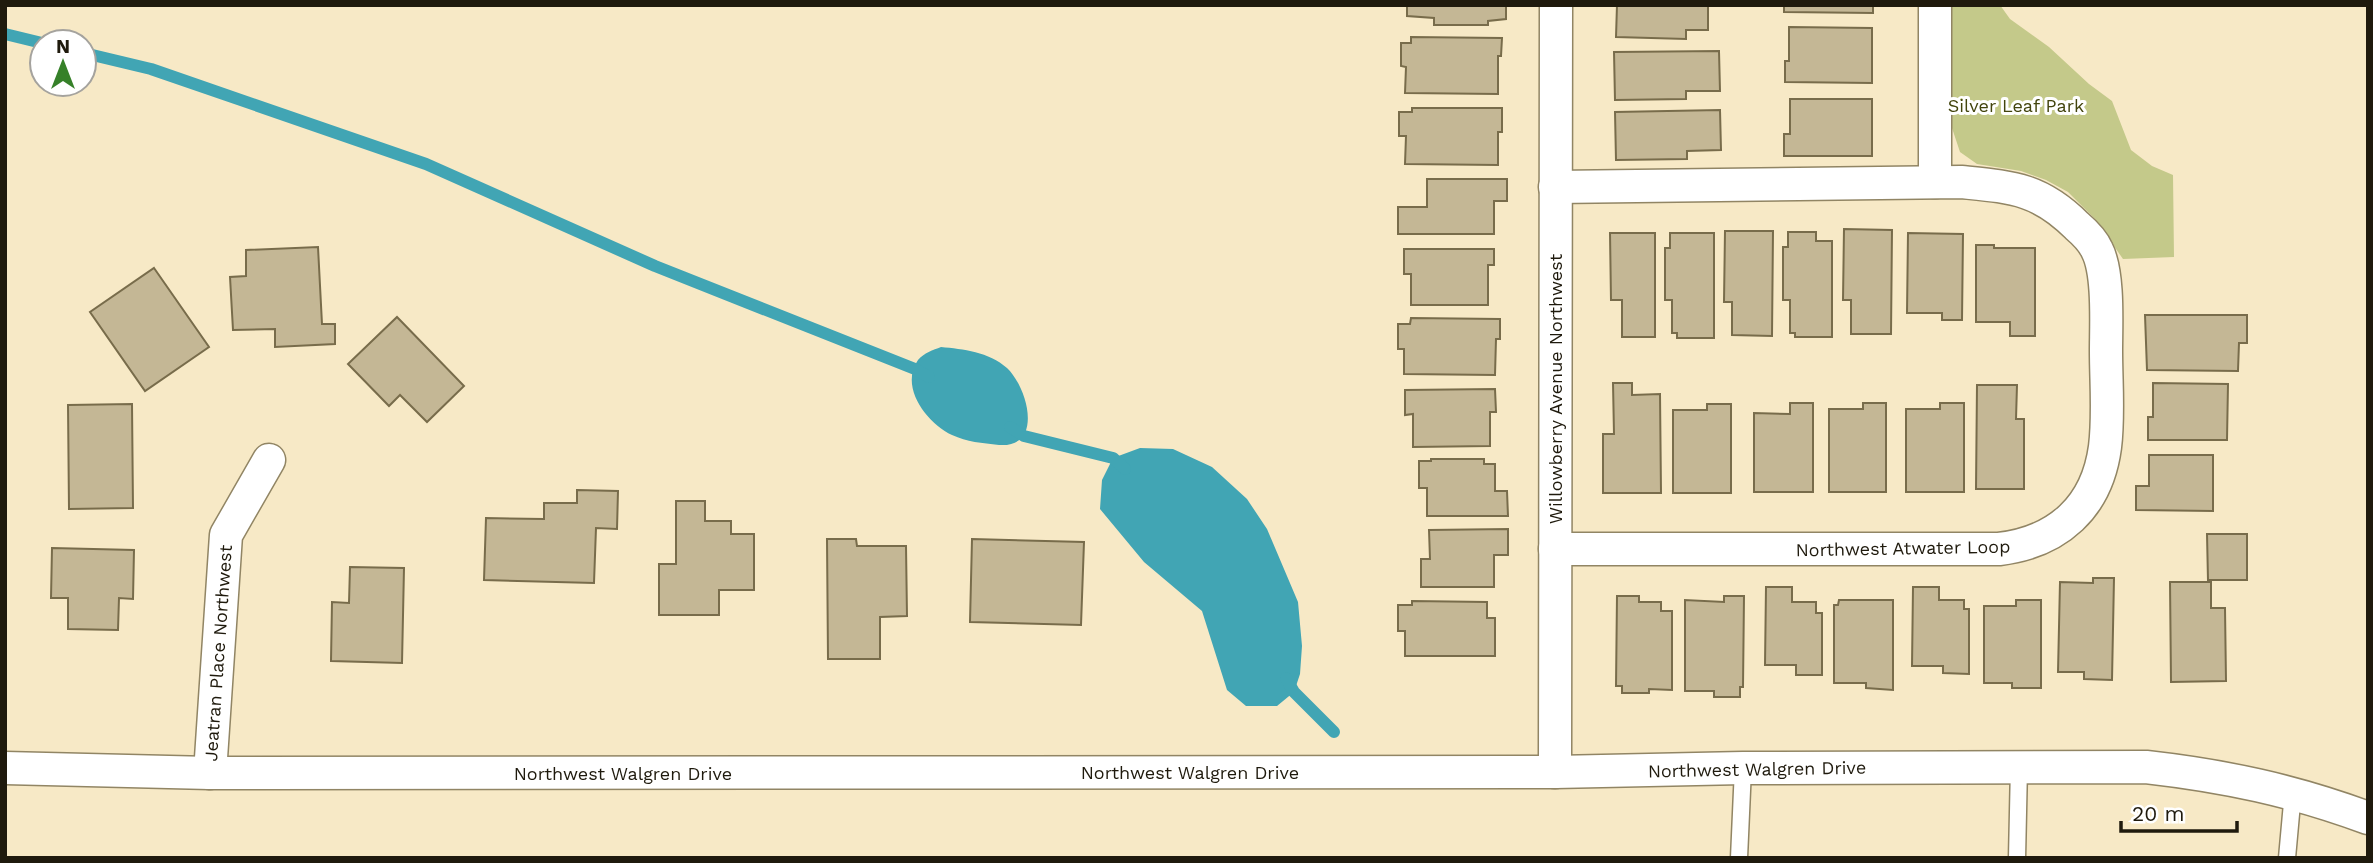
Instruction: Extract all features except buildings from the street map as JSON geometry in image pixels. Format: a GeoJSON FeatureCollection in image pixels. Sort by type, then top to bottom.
{"type":"FeatureCollection","features":[{"type":"Feature","properties":{"kind":"street","name":"Willowberry Avenue Northwest"},"geometry":{"type":"LineString","coordinates":[[1555,772],[1556,5]]}},
{"type":"Feature","properties":{"kind":"street"},"geometry":{"type":"LineString","coordinates":[[1935,5],[1935,182]]}},
{"type":"Feature","properties":{"kind":"street","name":"Northwest Atwater Loop"},"geometry":{"type":"LineString","coordinates":[[1555,187],[1935,182],[2006,187],[2043,198],[2064,212],[2098,251],[2106,293],[2105,447],[2094,487],[2060,529],[2022,546],[1999,549],[1555,549]]}},
{"type":"Feature","properties":{"kind":"street","name":"Jeatran Place Northwest"},"geometry":{"type":"LineString","coordinates":[[210,773],[226,536],[269,460]]}},
{"type":"Feature","properties":{"kind":"street","name":"Northwest Walgren Drive"},"geometry":{"type":"LineString","coordinates":[[5,768],[210,773],[1555,772],[1743,768],[2146,767],[2208,774],[2292,792],[2368,818]]}},
{"type":"Feature","properties":{"kind":"lane"},"geometry":{"type":"LineString","coordinates":[[2017,858],[2019,766]]}},
{"type":"Feature","properties":{"kind":"lane"},"geometry":{"type":"LineString","coordinates":[[1739,858],[1743,768]]}},
{"type":"Feature","properties":{"kind":"lane"},"geometry":{"type":"LineString","coordinates":[[2287,858],[2292,792]]}},
{"type":"Feature","properties":{"kind":"green space","name":"Silver Leaf Park"},"geometry":{"type":"Polygon","coordinates":[[[1951,5],[2000,5],[2010,19],[2049,47],[2112,101],[2131,150],[2152,166],[2173,175],[2174,257],[2123,259],[2095,219],[2068,192],[2021,171],[1977,164],[1960,152],[1951,125],[1951,5]]]}},
{"type":"Feature","properties":{"kind":"water"},"geometry":{"type":"Polygon","coordinates":[[[941,347],[984,355],[1007,368],[1015,377],[1026,402],[1027,427],[1022,437],[1013,443],[999,445],[969,441],[952,435],[933,422],[918,403],[912,381],[913,370],[920,358],[941,347]]]}},
{"type":"Feature","properties":{"kind":"water"},"geometry":{"type":"Polygon","coordinates":[[[1140,448],[1173,449],[1212,467],[1247,499],[1267,529],[1298,602],[1302,646],[1300,674],[1294,692],[1277,706],[1246,706],[1227,690],[1202,611],[1144,562],[1100,509],[1102,480],[1113,458],[1140,448]]]}},
{"type":"Feature","properties":{"kind":"waterway"},"geometry":{"type":"LineString","coordinates":[[5,34],[28,40]]}},
{"type":"Feature","properties":{"kind":"waterway"},"geometry":{"type":"LineString","coordinates":[[98,56],[151,69],[426,164],[655,266],[915,369],[929,377]]}},
{"type":"Feature","properties":{"kind":"waterway"},"geometry":{"type":"LineString","coordinates":[[1010,427],[1024,436],[1113,458],[1125,469]]}},
{"type":"Feature","properties":{"kind":"waterway"},"geometry":{"type":"LineString","coordinates":[[1286,678],[1294,692],[1334,732]]}}]}
